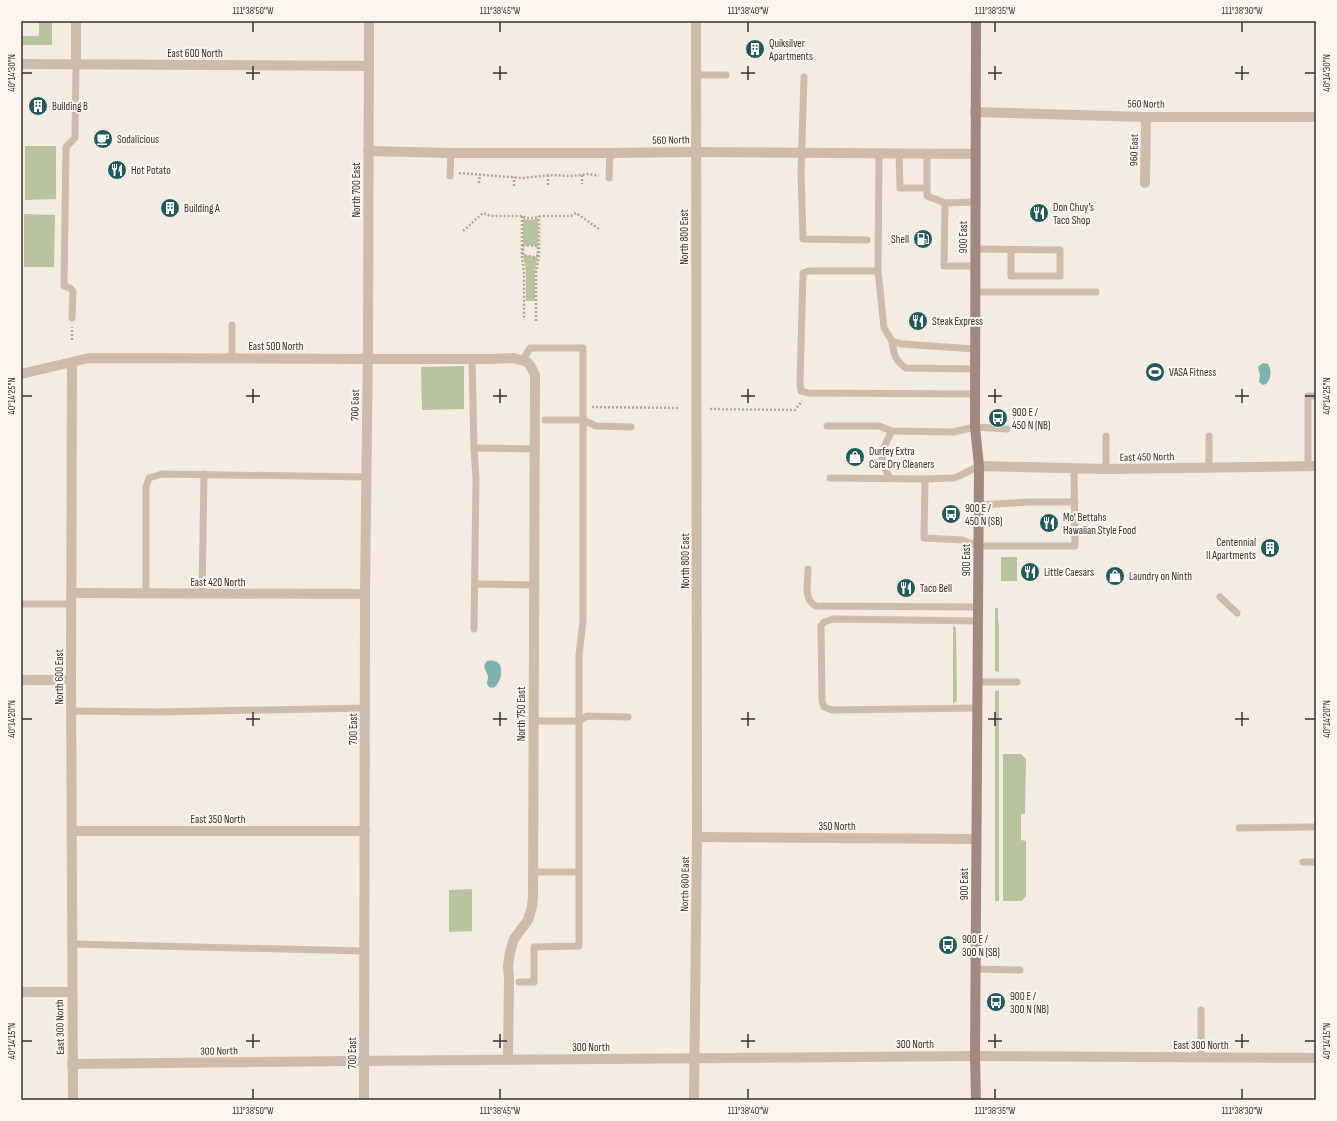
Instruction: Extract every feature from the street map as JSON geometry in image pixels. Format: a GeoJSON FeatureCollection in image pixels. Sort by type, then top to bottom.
{"type":"FeatureCollection","features":[{"type":"Feature","properties":{"kind":"main road","name":"900 East"},"geometry":{"type":"LineString","coordinates":[[976,21],[975,427],[979,466],[976,839],[976,1100]]}},
{"type":"Feature","properties":{"kind":"street"},"geometry":{"type":"LineString","coordinates":[[76,21],[76,64]]}},
{"type":"Feature","properties":{"kind":"street","name":"North 700 East"},"geometry":{"type":"LineString","coordinates":[[368,359],[369,21]]}},
{"type":"Feature","properties":{"kind":"street","name":"North 800 East"},"geometry":{"type":"LineString","coordinates":[[694,1100],[697,837],[696,21]]}},
{"type":"Feature","properties":{"kind":"street","name":"East 600 North"},"geometry":{"type":"LineString","coordinates":[[21,64],[369,66]]}},
{"type":"Feature","properties":{"kind":"street","name":"560 North"},"geometry":{"type":"LineString","coordinates":[[975,112],[1146,117],[1316,117]]}},
{"type":"Feature","properties":{"kind":"street","name":"960 East"},"geometry":{"type":"LineString","coordinates":[[1145,183],[1146,117]]}},
{"type":"Feature","properties":{"kind":"street","name":"560 North"},"geometry":{"type":"LineString","coordinates":[[368,151],[451,153],[696,152],[975,154]]}},
{"type":"Feature","properties":{"kind":"street","name":"East 500 North"},"geometry":{"type":"LineString","coordinates":[[21,374],[89,358],[514,358],[527,362]]}},
{"type":"Feature","properties":{"kind":"street","name":"700 East"},"geometry":{"type":"LineString","coordinates":[[364,1100],[365,594],[368,359]]}},
{"type":"Feature","properties":{"kind":"street","name":"North 750 East"},"geometry":{"type":"LineString","coordinates":[[508,1059],[510,952],[514,939],[528,920],[532,906],[535,375],[527,362]]}},
{"type":"Feature","properties":{"kind":"street","name":"North 600 East"},"geometry":{"type":"LineString","coordinates":[[71,992],[72,363]]}},
{"type":"Feature","properties":{"kind":"street","name":"East 450 North"},"geometry":{"type":"LineString","coordinates":[[979,466],[1106,469],[1312,466]]}},
{"type":"Feature","properties":{"kind":"street","name":"East 420 North"},"geometry":{"type":"LineString","coordinates":[[71,593],[365,594]]}},
{"type":"Feature","properties":{"kind":"street"},"geometry":{"type":"LineString","coordinates":[[21,680],[71,680]]}},
{"type":"Feature","properties":{"kind":"street","name":"East 350 North"},"geometry":{"type":"LineString","coordinates":[[72,831],[365,831]]}},
{"type":"Feature","properties":{"kind":"street","name":"350 North"},"geometry":{"type":"LineString","coordinates":[[697,837],[976,839]]}},
{"type":"Feature","properties":{"kind":"street","name":"East 300 North"},"geometry":{"type":"LineString","coordinates":[[21,992],[71,992],[72,1064]]}},
{"type":"Feature","properties":{"kind":"street","name":"300 North"},"geometry":{"type":"LineString","coordinates":[[72,1064],[508,1059],[1110,1056]]}},
{"type":"Feature","properties":{"kind":"street","name":"East 300 North"},"geometry":{"type":"LineString","coordinates":[[1110,1056],[1316,1058]]}},
{"type":"Feature","properties":{"kind":"street"},"geometry":{"type":"LineString","coordinates":[[72,1064],[72,1100]]}},
{"type":"Feature","properties":{"kind":"lane"},"geometry":{"type":"LineString","coordinates":[[72,318],[73,292],[70,288],[64,286],[66,147],[76,138],[76,64]]}},
{"type":"Feature","properties":{"kind":"lane"},"geometry":{"type":"LineString","coordinates":[[696,75],[726,75]]}},
{"type":"Feature","properties":{"kind":"lane"},"geometry":{"type":"LineString","coordinates":[[804,77],[801,172],[803,239],[867,240]]}},
{"type":"Feature","properties":{"kind":"lane"},"geometry":{"type":"LineString","coordinates":[[450,174],[451,153]]}},
{"type":"Feature","properties":{"kind":"lane"},"geometry":{"type":"LineString","coordinates":[[609,177],[610,153]]}},
{"type":"Feature","properties":{"kind":"lane"},"geometry":{"type":"LineString","coordinates":[[879,153],[878,271],[884,328],[892,341],[895,357],[900,364],[906,368],[975,369]]}},
{"type":"Feature","properties":{"kind":"lane"},"geometry":{"type":"LineString","coordinates":[[899,154],[900,188],[927,188]]}},
{"type":"Feature","properties":{"kind":"lane"},"geometry":{"type":"LineString","coordinates":[[926,154],[927,196],[944,203],[975,202]]}},
{"type":"Feature","properties":{"kind":"lane"},"geometry":{"type":"LineString","coordinates":[[944,203],[944,266],[975,266]]}},
{"type":"Feature","properties":{"kind":"lane"},"geometry":{"type":"LineString","coordinates":[[975,249],[1060,250],[1060,276],[1011,276],[1011,250]]}},
{"type":"Feature","properties":{"kind":"lane"},"geometry":{"type":"LineString","coordinates":[[878,271],[808,271],[803,273],[801,391],[808,393],[975,394]]}},
{"type":"Feature","properties":{"kind":"lane"},"geometry":{"type":"LineString","coordinates":[[975,292],[1096,292]]}},
{"type":"Feature","properties":{"kind":"lane"},"geometry":{"type":"LineString","coordinates":[[232,325],[232,358]]}},
{"type":"Feature","properties":{"kind":"lane"},"geometry":{"type":"LineString","coordinates":[[892,341],[902,344],[975,349]]}},
{"type":"Feature","properties":{"kind":"lane"},"geometry":{"type":"LineString","coordinates":[[519,982],[534,982],[534,947],[578,946],[579,655],[583,621],[583,348],[530,348],[527,362]]}},
{"type":"Feature","properties":{"kind":"lane"},"geometry":{"type":"LineString","coordinates":[[472,359],[476,479],[474,629]]}},
{"type":"Feature","properties":{"kind":"lane"},"geometry":{"type":"LineString","coordinates":[[1312,466],[1308,396],[1316,396]]}},
{"type":"Feature","properties":{"kind":"lane"},"geometry":{"type":"LineString","coordinates":[[545,420],[583,420],[596,426],[631,427]]}},
{"type":"Feature","properties":{"kind":"lane"},"geometry":{"type":"LineString","coordinates":[[827,426],[879,426],[892,431],[952,432],[975,427],[1007,428]]}},
{"type":"Feature","properties":{"kind":"lane"},"geometry":{"type":"LineString","coordinates":[[890,478],[882,466],[882,449],[892,431]]}},
{"type":"Feature","properties":{"kind":"lane"},"geometry":{"type":"LineString","coordinates":[[1106,436],[1106,469]]}},
{"type":"Feature","properties":{"kind":"lane"},"geometry":{"type":"LineString","coordinates":[[1209,436],[1209,468]]}},
{"type":"Feature","properties":{"kind":"lane"},"geometry":{"type":"LineString","coordinates":[[474,448],[534,449]]}},
{"type":"Feature","properties":{"kind":"lane"},"geometry":{"type":"LineString","coordinates":[[830,478],[954,478],[979,466]]}},
{"type":"Feature","properties":{"kind":"lane"},"geometry":{"type":"LineString","coordinates":[[925,479],[924,538],[962,540],[978,546],[1075,546],[1074,468]]}},
{"type":"Feature","properties":{"kind":"lane"},"geometry":{"type":"LineString","coordinates":[[146,594],[146,487],[149,478],[162,474],[366,477]]}},
{"type":"Feature","properties":{"kind":"lane"},"geometry":{"type":"LineString","coordinates":[[202,594],[204,474]]}},
{"type":"Feature","properties":{"kind":"lane"},"geometry":{"type":"LineString","coordinates":[[978,505],[1029,502],[1075,502]]}},
{"type":"Feature","properties":{"kind":"lane"},"geometry":{"type":"LineString","coordinates":[[808,569],[808,598],[811,604],[816,606],[978,607]]}},
{"type":"Feature","properties":{"kind":"lane"},"geometry":{"type":"LineString","coordinates":[[475,584],[534,585]]}},
{"type":"Feature","properties":{"kind":"lane"},"geometry":{"type":"LineString","coordinates":[[1220,597],[1237,613]]}},
{"type":"Feature","properties":{"kind":"lane"},"geometry":{"type":"LineString","coordinates":[[21,604],[71,604]]}},
{"type":"Feature","properties":{"kind":"lane"},"geometry":{"type":"LineString","coordinates":[[977,708],[832,710],[824,707],[822,701],[821,626],[824,622],[833,619],[978,621]]}},
{"type":"Feature","properties":{"kind":"lane"},"geometry":{"type":"LineString","coordinates":[[977,682],[1017,682]]}},
{"type":"Feature","properties":{"kind":"lane"},"geometry":{"type":"LineString","coordinates":[[71,711],[159,712],[365,708]]}},
{"type":"Feature","properties":{"kind":"lane"},"geometry":{"type":"LineString","coordinates":[[533,721],[579,721],[587,716],[628,717]]}},
{"type":"Feature","properties":{"kind":"lane"},"geometry":{"type":"LineString","coordinates":[[1239,828],[1316,827]]}},
{"type":"Feature","properties":{"kind":"lane"},"geometry":{"type":"LineString","coordinates":[[1303,862],[1316,862]]}},
{"type":"Feature","properties":{"kind":"lane"},"geometry":{"type":"LineString","coordinates":[[532,872],[579,872]]}},
{"type":"Feature","properties":{"kind":"lane"},"geometry":{"type":"LineString","coordinates":[[72,944],[364,951]]}},
{"type":"Feature","properties":{"kind":"lane"},"geometry":{"type":"LineString","coordinates":[[976,969],[1020,970]]}},
{"type":"Feature","properties":{"kind":"lane"},"geometry":{"type":"LineString","coordinates":[[1201,1010],[1201,1057]]}},
{"type":"Feature","properties":{"kind":"path"},"geometry":{"type":"LineString","coordinates":[[450,174],[480,174],[527,178],[548,175],[589,174],[609,177]]}},
{"type":"Feature","properties":{"kind":"path"},"geometry":{"type":"LineString","coordinates":[[479,184],[480,174]]}},
{"type":"Feature","properties":{"kind":"path"},"geometry":{"type":"LineString","coordinates":[[548,175],[548,186]]}},
{"type":"Feature","properties":{"kind":"path"},"geometry":{"type":"LineString","coordinates":[[582,175],[582,184]]}},
{"type":"Feature","properties":{"kind":"path"},"geometry":{"type":"LineString","coordinates":[[514,177],[514,186]]}},
{"type":"Feature","properties":{"kind":"path"},"geometry":{"type":"LineString","coordinates":[[463,231],[484,213],[491,216],[522,216],[526,218],[534,218],[539,216],[571,216],[576,213],[599,229]]}},
{"type":"Feature","properties":{"kind":"path"},"geometry":{"type":"LineString","coordinates":[[522,216],[524,320]]}},
{"type":"Feature","properties":{"kind":"path"},"geometry":{"type":"LineString","coordinates":[[536,320],[536,273],[539,251],[539,216]]}},
{"type":"Feature","properties":{"kind":"path"},"geometry":{"type":"LineString","coordinates":[[527,245],[538,246],[539,251],[538,256],[534,257],[523,256],[522,251],[523,246],[527,245]]}},
{"type":"Feature","properties":{"kind":"path"},"geometry":{"type":"LineString","coordinates":[[710,409],[795,410],[808,393]]}},
{"type":"Feature","properties":{"kind":"path"},"geometry":{"type":"LineString","coordinates":[[583,407],[679,408]]}},
{"type":"Feature","properties":{"kind":"green space"},"geometry":{"type":"Polygon","coordinates":[[[39,21],[52,21],[52,45],[21,45],[21,36],[39,36],[39,21]]]}},
{"type":"Feature","properties":{"kind":"green space"},"geometry":{"type":"Polygon","coordinates":[[[25,146],[56,146],[56,199],[25,200],[25,146]]]}},
{"type":"Feature","properties":{"kind":"green space"},"geometry":{"type":"Polygon","coordinates":[[[24,214],[55,215],[54,267],[24,267],[24,214]]]}},
{"type":"Feature","properties":{"kind":"green space"},"geometry":{"type":"Polygon","coordinates":[[[523,218],[530,220],[538,218],[538,246],[523,246],[523,218]]]}},
{"type":"Feature","properties":{"kind":"green space"},"geometry":{"type":"Polygon","coordinates":[[[523,255],[534,257],[538,255],[535,271],[535,301],[526,301],[526,271],[523,255]]]}},
{"type":"Feature","properties":{"kind":"green space"},"geometry":{"type":"Polygon","coordinates":[[[464,366],[464,409],[422,410],[421,367],[464,366]]]}},
{"type":"Feature","properties":{"kind":"green space"},"geometry":{"type":"Polygon","coordinates":[[[1001,557],[1017,557],[1017,581],[1001,581],[1001,557]]]}},
{"type":"Feature","properties":{"kind":"green space"},"geometry":{"type":"Polygon","coordinates":[[[995,608],[998,608],[999,672],[995,671],[995,608]]]}},
{"type":"Feature","properties":{"kind":"green space"},"geometry":{"type":"Polygon","coordinates":[[[953,625],[956,628],[957,701],[953,704],[953,625]]]}},
{"type":"Feature","properties":{"kind":"green space"},"geometry":{"type":"Polygon","coordinates":[[[999,690],[999,901],[995,901],[995,691],[999,690]]]}},
{"type":"Feature","properties":{"kind":"green space"},"geometry":{"type":"Polygon","coordinates":[[[1003,754],[1021,754],[1026,759],[1025,814],[1021,814],[1021,840],[1026,841],[1026,896],[1022,901],[1003,901],[1003,754]]]}},
{"type":"Feature","properties":{"kind":"green space"},"geometry":{"type":"Polygon","coordinates":[[[472,889],[472,931],[449,932],[449,890],[472,889]]]}},
{"type":"Feature","properties":{"kind":"water"},"geometry":{"type":"Polygon","coordinates":[[[1263,363],[1268,364],[1269,366],[1270,377],[1266,384],[1263,385],[1259,382],[1260,375],[1258,367],[1263,363]]]}},
{"type":"Feature","properties":{"kind":"water"},"geometry":{"type":"Polygon","coordinates":[[[487,661],[495,661],[500,665],[501,671],[498,683],[495,687],[491,688],[487,684],[488,677],[484,667],[487,661]]]}},
{"type":"Feature","properties":{"kind":"place","name":"Quiksilver Apartments"},"geometry":{"type":"Point","coordinates":[755,49]}},
{"type":"Feature","properties":{"kind":"place","name":"Building B"},"geometry":{"type":"Point","coordinates":[38,106]}},
{"type":"Feature","properties":{"kind":"place","name":"Sodalicious"},"geometry":{"type":"Point","coordinates":[103,139]}},
{"type":"Feature","properties":{"kind":"place","name":"Hot Potato"},"geometry":{"type":"Point","coordinates":[117,170]}},
{"type":"Feature","properties":{"kind":"place","name":"Building A"},"geometry":{"type":"Point","coordinates":[170,208]}},
{"type":"Feature","properties":{"kind":"place","name":"Don Chuy’s Taco Shop"},"geometry":{"type":"Point","coordinates":[1039,213]}},
{"type":"Feature","properties":{"kind":"place","name":"Shell"},"geometry":{"type":"Point","coordinates":[923,239]}},
{"type":"Feature","properties":{"kind":"place","name":"Steak Express"},"geometry":{"type":"Point","coordinates":[918,321]}},
{"type":"Feature","properties":{"kind":"place","name":"VASA Fitness"},"geometry":{"type":"Point","coordinates":[1155,372]}},
{"type":"Feature","properties":{"kind":"place","name":"900 E / 450 N (NB)"},"geometry":{"type":"Point","coordinates":[998,418]}},
{"type":"Feature","properties":{"kind":"place","name":"Durfey Extra Care Dry Cleaners"},"geometry":{"type":"Point","coordinates":[855,457]}},
{"type":"Feature","properties":{"kind":"place","name":"900 E / 450 N (SB)"},"geometry":{"type":"Point","coordinates":[951,514]}},
{"type":"Feature","properties":{"kind":"place","name":"Mo' Bettahs Hawaiian Style Food"},"geometry":{"type":"Point","coordinates":[1049,523]}},
{"type":"Feature","properties":{"kind":"place","name":"Centennial II Apartments"},"geometry":{"type":"Point","coordinates":[1270,548]}},
{"type":"Feature","properties":{"kind":"place","name":"Little Caesars"},"geometry":{"type":"Point","coordinates":[1030,572]}},
{"type":"Feature","properties":{"kind":"place","name":"Laundry on Ninth"},"geometry":{"type":"Point","coordinates":[1115,576]}},
{"type":"Feature","properties":{"kind":"place","name":"Taco Bell"},"geometry":{"type":"Point","coordinates":[906,588]}},
{"type":"Feature","properties":{"kind":"place","name":"900 E / 300 N (SB)"},"geometry":{"type":"Point","coordinates":[948,945]}},
{"type":"Feature","properties":{"kind":"place","name":"900 E / 300 N (NB)"},"geometry":{"type":"Point","coordinates":[996,1002]}}]}
